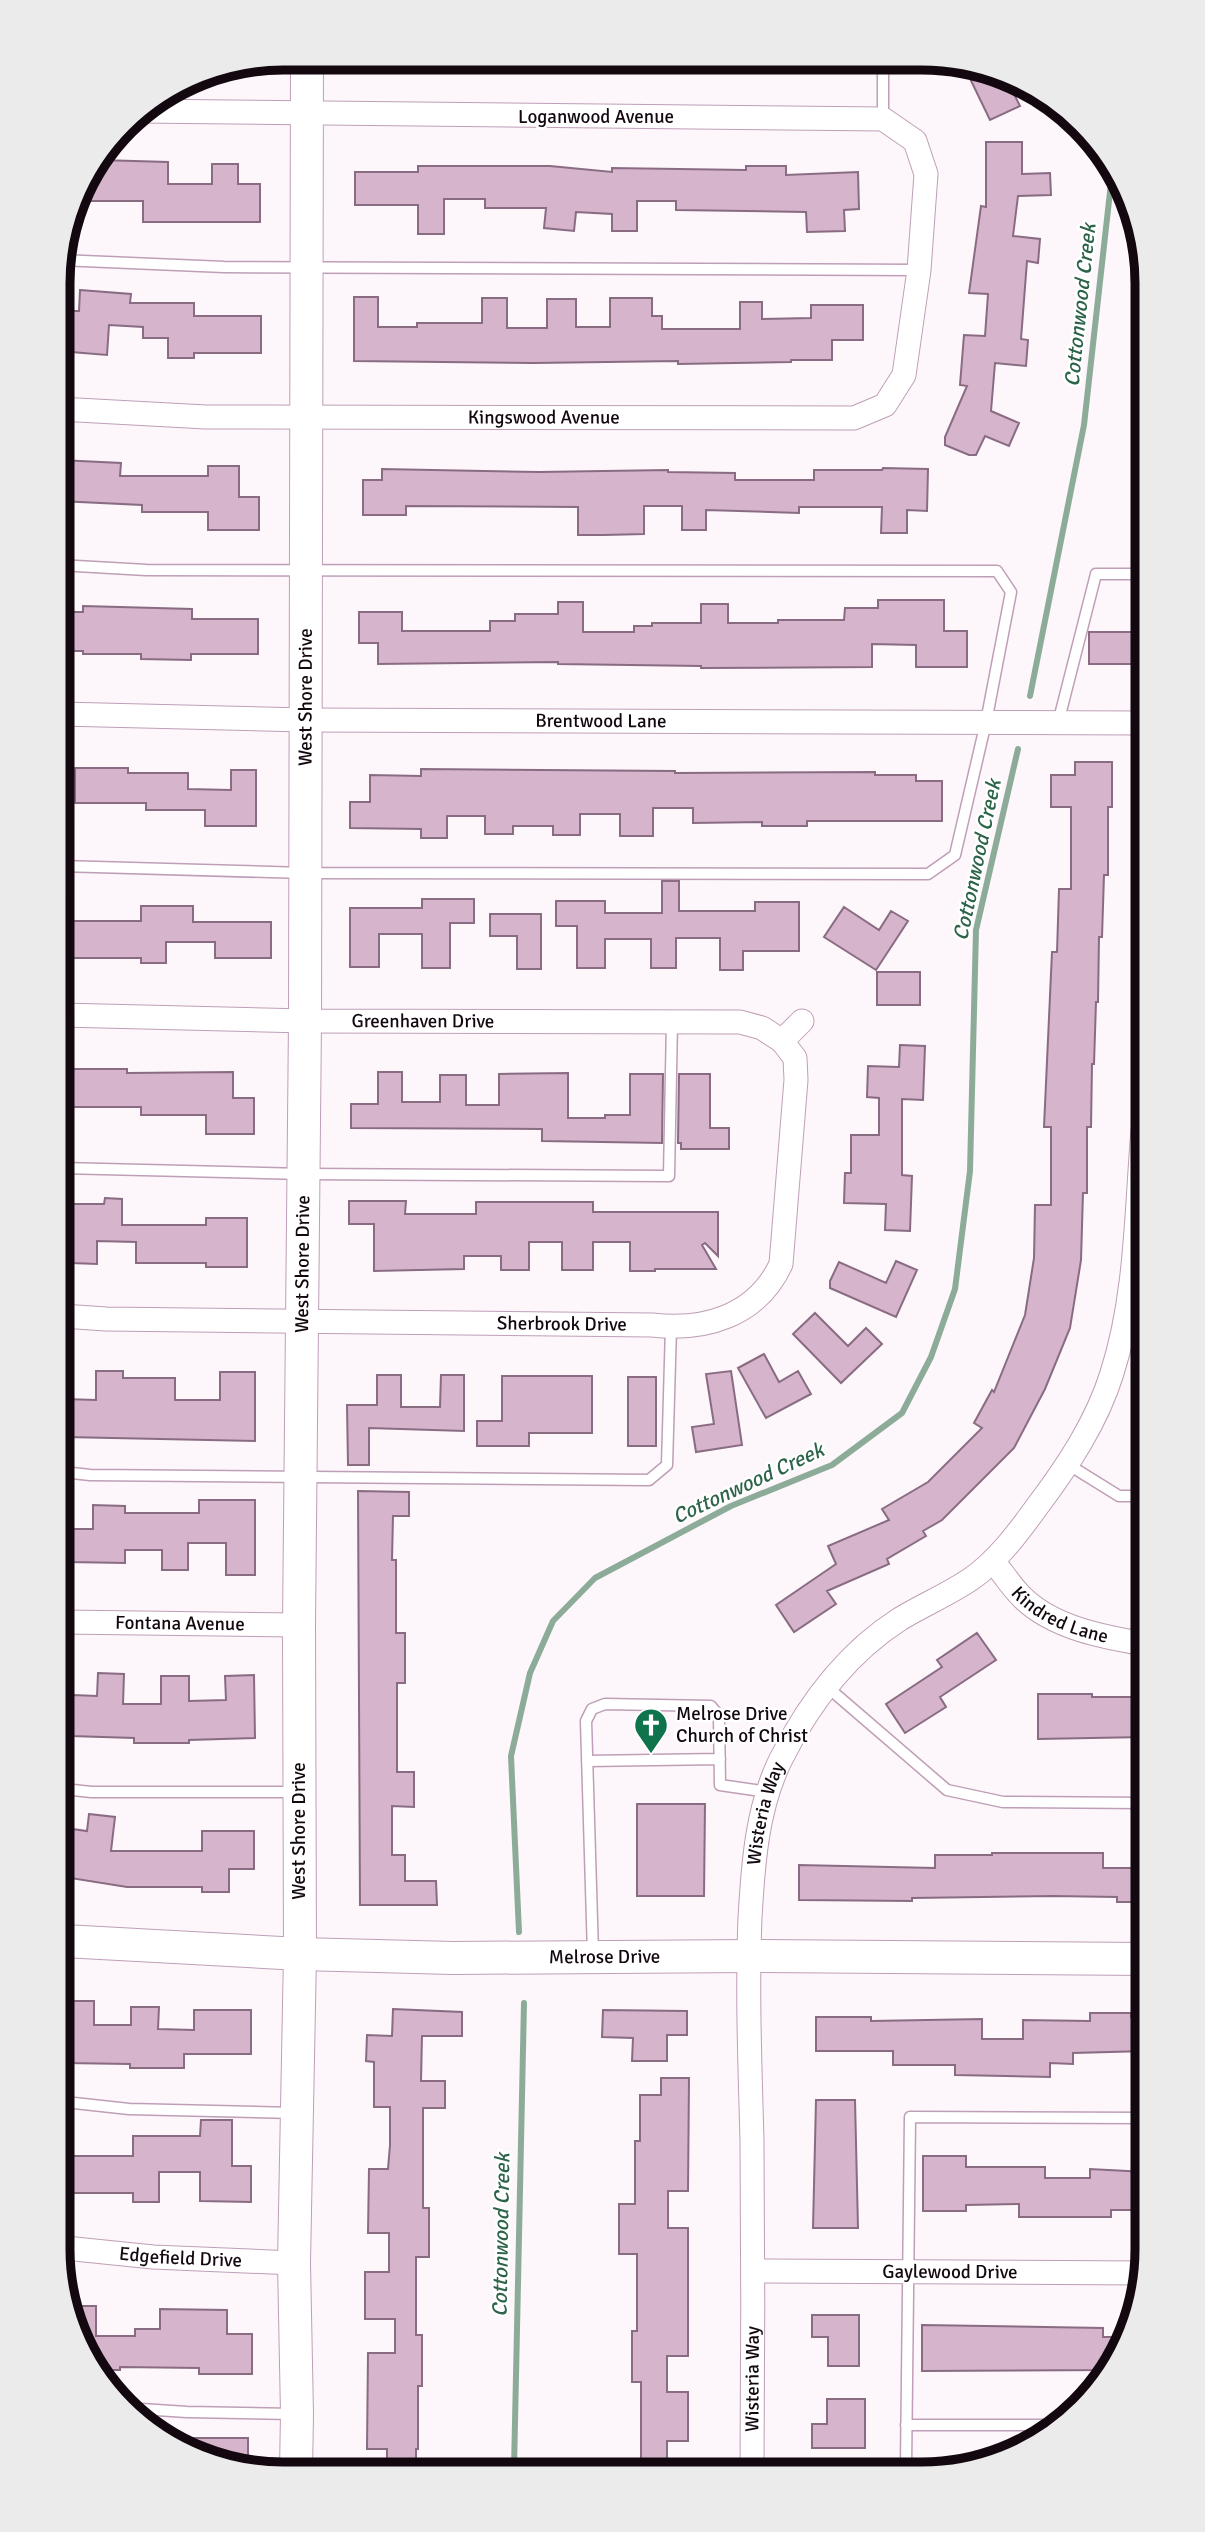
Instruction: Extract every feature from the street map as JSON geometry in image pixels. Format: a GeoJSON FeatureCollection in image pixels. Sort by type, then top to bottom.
{"type":"FeatureCollection","features":[{"type":"Feature","properties":{"kind":"street","name":"West Shore Drive"},"geometry":{"type":"LineString","coordinates":[[296,2462],[294,2263],[300,1954],[299,1625],[307,70]]}},
{"type":"Feature","properties":{"kind":"street","name":"Loganwood Avenue"},"geometry":{"type":"LineString","coordinates":[[157,111],[883,119]]}},
{"type":"Feature","properties":{"kind":"street"},"geometry":{"type":"LineString","coordinates":[[883,119],[915,141],[926,174],[919,270]]}},
{"type":"Feature","properties":{"kind":"street","name":"Kingswood Avenue"},"geometry":{"type":"LineString","coordinates":[[70,410],[192,416],[854,418],[885,405],[904,374],[919,270]]}},
{"type":"Feature","properties":{"kind":"street","name":"Brentwood Lane"},"geometry":{"type":"LineString","coordinates":[[70,714],[304,720],[1135,723]]}},
{"type":"Feature","properties":{"kind":"street","name":"Greenhaven Drive"},"geometry":{"type":"LineString","coordinates":[[70,1015],[304,1021],[740,1022],[762,1028],[782,1041]]}},
{"type":"Feature","properties":{"kind":"street"},"geometry":{"type":"LineString","coordinates":[[782,1041],[802,1021]]}},
{"type":"Feature","properties":{"kind":"street","name":"Sherbrook Drive"},"geometry":{"type":"LineString","coordinates":[[70,1317],[671,1327],[700,1325],[741,1311],[758,1299],[773,1281],[781,1264],[796,1080],[795,1058],[782,1041]]}},
{"type":"Feature","properties":{"kind":"street","name":"Wisteria Way"},"geometry":{"type":"LineString","coordinates":[[752,2462],[754,2271],[749,1956],[753,1870],[768,1792],[781,1759],[825,1685],[860,1651],[898,1621],[972,1578],[993,1561],[1069,1465],[1100,1405],[1112,1373],[1132,1338],[1129,1303],[1135,1229]]}},
{"type":"Feature","properties":{"kind":"street","name":"Kindred Lane"},"geometry":{"type":"LineString","coordinates":[[993,1561],[1024,1600],[1059,1621],[1095,1635],[1135,1642]]}},
{"type":"Feature","properties":{"kind":"street","name":"Fontana Avenue"},"geometry":{"type":"LineString","coordinates":[[70,1622],[299,1625]]}},
{"type":"Feature","properties":{"kind":"street","name":"Melrose Drive"},"geometry":{"type":"LineString","coordinates":[[70,1941],[300,1954],[453,1958],[749,1956],[1135,1959]]}},
{"type":"Feature","properties":{"kind":"street","name":"Edgefield Drive"},"geometry":{"type":"LineString","coordinates":[[70,2249],[153,2257],[294,2263]]}},
{"type":"Feature","properties":{"kind":"street","name":"Gaylewood Drive"},"geometry":{"type":"LineString","coordinates":[[754,2271],[1134,2273]]}},
{"type":"Feature","properties":{"kind":"lane"},"geometry":{"type":"LineString","coordinates":[[883,70],[883,119]]}},
{"type":"Feature","properties":{"kind":"lane"},"geometry":{"type":"LineString","coordinates":[[71,260],[224,267],[919,270]]}},
{"type":"Feature","properties":{"kind":"lane"},"geometry":{"type":"LineString","coordinates":[[70,566],[146,570],[997,571],[1011,592],[986,722],[955,855],[928,874],[304,873],[70,866]]}},
{"type":"Feature","properties":{"kind":"lane"},"geometry":{"type":"LineString","coordinates":[[1058,723],[1096,574],[1135,573]]}},
{"type":"Feature","properties":{"kind":"lane"},"geometry":{"type":"LineString","coordinates":[[70,1168],[303,1174],[669,1176],[672,1021]]}},
{"type":"Feature","properties":{"kind":"lane"},"geometry":{"type":"LineString","coordinates":[[70,1472],[649,1480],[667,1465],[671,1327]]}},
{"type":"Feature","properties":{"kind":"lane"},"geometry":{"type":"LineString","coordinates":[[1069,1465],[1119,1496],[1135,1496]]}},
{"type":"Feature","properties":{"kind":"lane"},"geometry":{"type":"LineString","coordinates":[[825,1685],[947,1790],[1003,1802],[1135,1803]]}},
{"type":"Feature","properties":{"kind":"lane"},"geometry":{"type":"LineString","coordinates":[[593,1956],[588,1714],[598,1705],[605,1704],[711,1706],[719,1716],[720,1785],[768,1792]]}},
{"type":"Feature","properties":{"kind":"lane"},"geometry":{"type":"LineString","coordinates":[[587,1761],[720,1759]]}},
{"type":"Feature","properties":{"kind":"lane"},"geometry":{"type":"LineString","coordinates":[[70,1790],[91,1792],[299,1792]]}},
{"type":"Feature","properties":{"kind":"lane"},"geometry":{"type":"LineString","coordinates":[[70,2103],[128,2109],[296,2113]]}},
{"type":"Feature","properties":{"kind":"lane"},"geometry":{"type":"LineString","coordinates":[[906,2462],[906,2272],[910,2117],[1135,2118]]}},
{"type":"Feature","properties":{"kind":"lane"},"geometry":{"type":"LineString","coordinates":[[143,2409],[297,2414]]}},
{"type":"Feature","properties":{"kind":"lane"},"geometry":{"type":"LineString","coordinates":[[906,2425],[1041,2425]]}},
{"type":"Feature","properties":{"kind":"building"},"geometry":{"type":"Polygon","coordinates":[[[968,75],[1012,90],[1020,106],[990,120],[968,75]]]}},
{"type":"Feature","properties":{"kind":"building"},"geometry":{"type":"Polygon","coordinates":[[[986,142],[1022,142],[1022,174],[1050,173],[1051,195],[1018,196],[1013,236],[1040,239],[1038,263],[1027,261],[1021,339],[1028,340],[1026,366],[995,363],[991,411],[1019,423],[1009,446],[985,436],[976,455],[969,455],[945,445],[945,437],[967,386],[960,385],[964,335],[985,336],[988,294],[969,293],[981,206],[986,207],[986,142]]]}},
{"type":"Feature","properties":{"kind":"building"},"geometry":{"type":"Polygon","coordinates":[[[109,160],[168,162],[168,184],[212,184],[212,164],[238,164],[238,184],[260,184],[260,222],[143,222],[143,201],[86,201],[109,160]]]}},
{"type":"Feature","properties":{"kind":"building"},"geometry":{"type":"Polygon","coordinates":[[[418,166],[550,166],[612,172],[612,168],[746,170],[746,166],[786,166],[786,175],[858,172],[859,209],[844,210],[845,231],[807,232],[806,212],[676,210],[676,201],[637,201],[637,231],[612,231],[612,214],[576,212],[574,231],[544,228],[546,208],[485,208],[485,199],[444,199],[444,234],[418,234],[418,205],[355,205],[355,172],[418,172],[418,166]]]}},
{"type":"Feature","properties":{"kind":"building"},"geometry":{"type":"Polygon","coordinates":[[[80,290],[131,294],[130,303],[194,303],[194,316],[261,316],[261,353],[194,353],[194,358],[168,358],[168,338],[143,338],[143,327],[109,325],[107,355],[70,352],[70,311],[79,311],[80,290]]]}},
{"type":"Feature","properties":{"kind":"building"},"geometry":{"type":"Polygon","coordinates":[[[354,297],[378,297],[378,327],[417,327],[417,323],[482,323],[482,298],[507,298],[507,328],[547,328],[547,299],[576,299],[576,327],[610,327],[610,298],[652,298],[652,316],[662,316],[662,329],[740,329],[740,302],[762,302],[762,319],[811,318],[811,305],[863,305],[863,340],[832,340],[832,360],[791,362],[678,364],[678,361],[354,361],[354,297]]]}},
{"type":"Feature","properties":{"kind":"building"},"geometry":{"type":"Polygon","coordinates":[[[70,461],[121,463],[120,476],[208,476],[208,466],[239,466],[239,497],[259,497],[259,530],[208,530],[208,512],[142,512],[142,505],[70,502],[70,461]]]}},
{"type":"Feature","properties":{"kind":"building"},"geometry":{"type":"Polygon","coordinates":[[[382,469],[539,472],[668,470],[735,473],[735,480],[814,480],[814,470],[928,469],[927,511],[907,510],[907,533],[881,533],[882,507],[799,507],[799,513],[706,510],[706,530],[682,530],[682,506],[644,506],[644,534],[604,535],[578,535],[578,507],[406,506],[406,515],[363,515],[363,480],[382,480],[382,469]]]}},
{"type":"Feature","properties":{"kind":"building"},"geometry":{"type":"Polygon","coordinates":[[[878,600],[944,600],[944,631],[967,631],[967,667],[916,667],[916,645],[872,644],[872,667],[701,668],[558,662],[378,664],[378,643],[359,643],[359,612],[402,612],[402,631],[490,631],[490,621],[515,621],[515,614],[558,614],[558,602],[583,602],[583,632],[634,632],[634,626],[652,626],[652,623],[701,623],[701,604],[728,604],[728,623],[778,623],[778,620],[844,620],[845,608],[878,608],[878,600]]]}},
{"type":"Feature","properties":{"kind":"building"},"geometry":{"type":"Polygon","coordinates":[[[83,606],[192,609],[192,619],[258,619],[258,654],[191,654],[191,660],[141,659],[141,654],[83,654],[83,651],[70,651],[70,612],[83,612],[83,606]]]}},
{"type":"Feature","properties":{"kind":"building"},"geometry":{"type":"Polygon","coordinates":[[[1089,632],[1135,632],[1135,664],[1089,664],[1089,632]]]}},
{"type":"Feature","properties":{"kind":"building"},"geometry":{"type":"Polygon","coordinates":[[[1075,762],[1112,762],[1112,807],[1108,807],[1108,875],[1104,875],[1102,937],[1099,937],[1091,1127],[1087,1127],[1087,1193],[1083,1193],[1081,1260],[1070,1328],[1045,1389],[1014,1448],[942,1520],[923,1531],[926,1536],[887,1559],[889,1564],[827,1591],[836,1604],[794,1632],[776,1605],[836,1564],[828,1546],[889,1520],[882,1509],[928,1482],[982,1428],[974,1423],[992,1390],[994,1392],[1025,1315],[1034,1258],[1035,1205],[1051,1205],[1051,1127],[1044,1127],[1052,952],[1057,952],[1059,889],[1071,889],[1071,807],[1051,807],[1051,775],[1075,775],[1075,762]]]}},
{"type":"Feature","properties":{"kind":"building"},"geometry":{"type":"Polygon","coordinates":[[[75,768],[128,768],[128,773],[188,773],[188,789],[231,790],[231,770],[256,770],[256,826],[205,826],[205,810],[146,810],[146,803],[75,803],[75,768]]]}},
{"type":"Feature","properties":{"kind":"building"},"geometry":{"type":"Polygon","coordinates":[[[421,769],[675,773],[875,772],[875,775],[916,775],[916,781],[942,781],[942,821],[807,821],[807,826],[762,826],[762,822],[693,823],[693,808],[653,808],[653,836],[620,836],[620,814],[580,814],[580,835],[553,835],[553,826],[513,826],[513,834],[485,834],[485,816],[447,816],[447,838],[421,838],[421,829],[350,828],[350,802],[370,802],[370,775],[421,776],[421,769]]]}},
{"type":"Feature","properties":{"kind":"building"},"geometry":{"type":"Polygon","coordinates":[[[662,881],[679,881],[679,911],[755,911],[755,902],[799,902],[799,951],[743,951],[743,970],[720,970],[720,938],[676,938],[676,968],[651,968],[651,939],[605,939],[605,968],[577,968],[577,926],[556,926],[556,901],[605,901],[605,913],[662,913],[662,881]]]}},
{"type":"Feature","properties":{"kind":"building"},"geometry":{"type":"Polygon","coordinates":[[[422,899],[474,899],[474,923],[450,923],[450,968],[422,968],[422,934],[379,934],[379,967],[350,967],[350,908],[422,908],[422,899]]]}},
{"type":"Feature","properties":{"kind":"building"},"geometry":{"type":"Polygon","coordinates":[[[141,906],[193,906],[193,922],[271,922],[271,958],[215,958],[215,942],[166,942],[166,963],[141,963],[141,958],[70,958],[70,921],[141,921],[141,906]]]}},
{"type":"Feature","properties":{"kind":"building"},"geometry":{"type":"Polygon","coordinates":[[[844,907],[879,930],[891,911],[908,921],[876,970],[824,937],[844,907]]]}},
{"type":"Feature","properties":{"kind":"building"},"geometry":{"type":"Polygon","coordinates":[[[490,914],[541,914],[541,969],[517,969],[517,936],[490,936],[490,914]]]}},
{"type":"Feature","properties":{"kind":"building"},"geometry":{"type":"Polygon","coordinates":[[[877,972],[920,972],[920,1005],[877,1005],[877,972]]]}},
{"type":"Feature","properties":{"kind":"building"},"geometry":{"type":"Polygon","coordinates":[[[900,1045],[925,1046],[923,1100],[902,1099],[902,1175],[912,1176],[910,1231],[885,1230],[886,1204],[844,1203],[845,1173],[851,1173],[851,1135],[879,1135],[879,1098],[867,1097],[868,1066],[899,1067],[900,1045]]]}},
{"type":"Feature","properties":{"kind":"building"},"geometry":{"type":"Polygon","coordinates":[[[70,1069],[127,1069],[127,1073],[233,1072],[233,1098],[254,1098],[254,1134],[206,1134],[206,1115],[141,1115],[141,1107],[70,1107],[70,1069]]]}},
{"type":"Feature","properties":{"kind":"building"},"geometry":{"type":"Polygon","coordinates":[[[378,1072],[402,1072],[402,1102],[440,1102],[440,1075],[466,1075],[466,1105],[499,1105],[499,1074],[568,1073],[568,1118],[630,1115],[630,1074],[663,1074],[662,1143],[542,1141],[542,1129],[351,1128],[351,1104],[378,1104],[378,1072]]]}},
{"type":"Feature","properties":{"kind":"building"},"geometry":{"type":"Polygon","coordinates":[[[679,1074],[710,1074],[710,1128],[729,1128],[729,1149],[681,1149],[681,1143],[678,1143],[679,1074]]]}},
{"type":"Feature","properties":{"kind":"building"},"geometry":{"type":"Polygon","coordinates":[[[105,1198],[122,1199],[122,1225],[206,1225],[206,1218],[247,1218],[247,1267],[206,1267],[206,1263],[136,1263],[136,1242],[97,1241],[97,1264],[71,1263],[73,1204],[104,1204],[105,1198]]]}},
{"type":"Feature","properties":{"kind":"building"},"geometry":{"type":"Polygon","coordinates":[[[349,1201],[406,1201],[405,1214],[476,1214],[476,1202],[593,1202],[593,1212],[718,1212],[718,1256],[705,1243],[702,1245],[716,1269],[630,1271],[630,1242],[593,1242],[593,1270],[562,1270],[562,1242],[529,1242],[529,1270],[501,1270],[501,1256],[464,1256],[464,1269],[374,1271],[374,1224],[349,1224],[349,1201]]]}},
{"type":"Feature","properties":{"kind":"building"},"geometry":{"type":"Polygon","coordinates":[[[896,1261],[917,1270],[896,1317],[830,1288],[830,1281],[839,1262],[886,1283],[896,1261]]]}},
{"type":"Feature","properties":{"kind":"building"},"geometry":{"type":"Polygon","coordinates":[[[815,1313],[848,1346],[866,1328],[882,1344],[841,1383],[793,1334],[815,1313]]]}},
{"type":"Feature","properties":{"kind":"building"},"geometry":{"type":"Polygon","coordinates":[[[764,1354],[779,1382],[798,1371],[811,1394],[766,1418],[738,1368],[764,1354]]]}},
{"type":"Feature","properties":{"kind":"building"},"geometry":{"type":"Polygon","coordinates":[[[96,1371],[123,1371],[123,1378],[175,1378],[175,1400],[220,1400],[220,1372],[255,1372],[255,1441],[70,1437],[70,1399],[96,1400],[96,1371]]]}},
{"type":"Feature","properties":{"kind":"building"},"geometry":{"type":"Polygon","coordinates":[[[731,1371],[742,1445],[696,1452],[692,1427],[714,1424],[706,1374],[731,1371]]]}},
{"type":"Feature","properties":{"kind":"building"},"geometry":{"type":"Polygon","coordinates":[[[377,1375],[401,1375],[401,1407],[440,1407],[441,1375],[464,1375],[464,1431],[369,1428],[369,1465],[348,1465],[347,1405],[377,1405],[377,1375]]]}},
{"type":"Feature","properties":{"kind":"building"},"geometry":{"type":"Polygon","coordinates":[[[502,1376],[592,1376],[592,1433],[529,1433],[529,1446],[477,1446],[477,1421],[502,1421],[502,1376]]]}},
{"type":"Feature","properties":{"kind":"building"},"geometry":{"type":"Polygon","coordinates":[[[628,1377],[656,1377],[656,1446],[628,1446],[628,1377]]]}},
{"type":"Feature","properties":{"kind":"building"},"geometry":{"type":"Polygon","coordinates":[[[358,1491],[409,1492],[409,1516],[393,1516],[392,1560],[396,1560],[396,1633],[405,1633],[405,1683],[397,1683],[397,1772],[414,1772],[414,1807],[392,1806],[392,1855],[405,1855],[405,1881],[436,1881],[437,1905],[360,1905],[358,1491]]]}},
{"type":"Feature","properties":{"kind":"building"},"geometry":{"type":"Polygon","coordinates":[[[199,1500],[255,1500],[255,1575],[226,1575],[226,1543],[188,1543],[188,1570],[162,1570],[162,1550],[125,1550],[125,1563],[70,1562],[70,1529],[93,1529],[93,1505],[125,1506],[125,1513],[199,1513],[199,1500]]]}},
{"type":"Feature","properties":{"kind":"building"},"geometry":{"type":"Polygon","coordinates":[[[977,1633],[996,1660],[940,1697],[946,1707],[905,1733],[886,1704],[942,1667],[937,1660],[977,1633]]]}},
{"type":"Feature","properties":{"kind":"building"},"geometry":{"type":"Polygon","coordinates":[[[98,1673],[124,1674],[123,1704],[161,1704],[161,1676],[189,1676],[189,1701],[226,1700],[225,1676],[254,1675],[255,1738],[189,1740],[189,1743],[134,1743],[134,1738],[71,1736],[73,1695],[97,1696],[98,1673]]]}},
{"type":"Feature","properties":{"kind":"building"},"geometry":{"type":"Polygon","coordinates":[[[1038,1694],[1135,1697],[1135,1737],[1038,1739],[1038,1694]]]}},
{"type":"Feature","properties":{"kind":"building","name":"Melrose Drive Church of Christ"},"geometry":{"type":"Polygon","coordinates":[[[637,1804],[705,1804],[704,1896],[637,1896],[637,1804]]]}},
{"type":"Feature","properties":{"kind":"building"},"geometry":{"type":"Polygon","coordinates":[[[89,1814],[115,1817],[111,1851],[202,1851],[202,1831],[254,1831],[254,1869],[229,1869],[229,1892],[202,1892],[202,1887],[127,1887],[70,1878],[70,1829],[87,1831],[89,1814]]]}},
{"type":"Feature","properties":{"kind":"building"},"geometry":{"type":"Polygon","coordinates":[[[1103,1853],[1103,1868],[1135,1868],[1135,1902],[1117,1902],[1117,1897],[1053,1896],[912,1898],[912,1901],[799,1900],[799,1865],[935,1868],[935,1855],[1103,1853]]]}},
{"type":"Feature","properties":{"kind":"building"},"geometry":{"type":"Polygon","coordinates":[[[70,2001],[94,2001],[94,2025],[131,2025],[131,2007],[159,2007],[158,2029],[194,2030],[194,2010],[251,2010],[251,2054],[184,2054],[184,2068],[130,2068],[130,2064],[70,2063],[70,2001]]]}},
{"type":"Feature","properties":{"kind":"building"},"geometry":{"type":"Polygon","coordinates":[[[393,2009],[462,2012],[462,2036],[422,2036],[421,2081],[445,2081],[445,2108],[423,2108],[423,2208],[429,2208],[429,2257],[416,2257],[416,2335],[422,2335],[422,2386],[418,2386],[416,2462],[387,2462],[387,2449],[367,2449],[368,2353],[395,2353],[395,2319],[365,2319],[365,2272],[389,2272],[389,2233],[368,2233],[369,2169],[388,2169],[390,2145],[390,2107],[374,2107],[374,2062],[366,2061],[367,2035],[392,2036],[393,2009]]]}},
{"type":"Feature","properties":{"kind":"building"},"geometry":{"type":"Polygon","coordinates":[[[603,2010],[687,2011],[687,2035],[667,2035],[667,2061],[632,2061],[633,2038],[602,2037],[603,2010]]]}},
{"type":"Feature","properties":{"kind":"building"},"geometry":{"type":"Polygon","coordinates":[[[1090,2013],[1131,2013],[1131,2017],[1135,2017],[1135,2051],[1073,2053],[1073,2064],[1050,2063],[1050,2077],[955,2075],[955,2065],[893,2065],[893,2051],[816,2051],[816,2017],[871,2017],[871,2021],[982,2019],[982,2039],[1023,2039],[1023,2020],[1090,2021],[1090,2013]]]}},
{"type":"Feature","properties":{"kind":"building"},"geometry":{"type":"Polygon","coordinates":[[[661,2078],[689,2078],[688,2191],[668,2191],[668,2228],[688,2228],[688,2356],[667,2356],[667,2392],[688,2392],[688,2441],[667,2441],[667,2462],[641,2462],[641,2382],[632,2382],[632,2331],[637,2331],[637,2254],[619,2254],[619,2204],[635,2204],[635,2141],[640,2141],[640,2095],[661,2095],[661,2078]]]}},
{"type":"Feature","properties":{"kind":"building"},"geometry":{"type":"Polygon","coordinates":[[[816,2100],[855,2100],[858,2228],[813,2228],[816,2100]]]}},
{"type":"Feature","properties":{"kind":"building"},"geometry":{"type":"Polygon","coordinates":[[[201,2120],[232,2120],[232,2166],[251,2166],[251,2202],[200,2201],[200,2172],[159,2172],[159,2202],[133,2202],[133,2193],[70,2193],[70,2156],[133,2156],[133,2136],[200,2136],[201,2120]]]}},
{"type":"Feature","properties":{"kind":"building"},"geometry":{"type":"Polygon","coordinates":[[[923,2156],[966,2156],[966,2167],[1045,2167],[1045,2178],[1090,2178],[1090,2169],[1135,2171],[1135,2210],[1111,2210],[1111,2217],[1019,2217],[1019,2204],[966,2205],[966,2211],[923,2211],[923,2156]]]}},
{"type":"Feature","properties":{"kind":"building"},"geometry":{"type":"Polygon","coordinates":[[[78,2306],[96,2306],[96,2336],[135,2336],[135,2329],[160,2329],[160,2309],[227,2310],[227,2334],[252,2334],[252,2374],[199,2374],[199,2368],[120,2367],[120,2370],[108,2370],[106,2367],[86,2331],[78,2306]]]}},
{"type":"Feature","properties":{"kind":"building"},"geometry":{"type":"Polygon","coordinates":[[[812,2315],[859,2315],[859,2366],[828,2366],[828,2337],[812,2337],[812,2315]]]}},
{"type":"Feature","properties":{"kind":"building"},"geometry":{"type":"Polygon","coordinates":[[[922,2325],[1103,2328],[1103,2337],[1116,2337],[1097,2370],[922,2371],[922,2325]]]}},
{"type":"Feature","properties":{"kind":"building"},"geometry":{"type":"Polygon","coordinates":[[[827,2399],[865,2399],[865,2448],[812,2448],[812,2424],[827,2424],[827,2399]]]}},
{"type":"Feature","properties":{"kind":"building"},"geometry":{"type":"Polygon","coordinates":[[[186,2438],[248,2438],[248,2459],[215,2451],[186,2438]]]}},
{"type":"Feature","properties":{"kind":"waterway","name":"Cottonwood Creek"},"geometry":{"type":"LineString","coordinates":[[1030,696],[1084,425],[1111,185]]}},
{"type":"Feature","properties":{"kind":"waterway","name":"Cottonwood Creek"},"geometry":{"type":"LineString","coordinates":[[519,1932],[511,1756],[530,1673],[553,1621],[595,1578],[731,1506],[832,1465],[902,1413],[931,1357],[955,1289],[970,1171],[976,930],[1018,749]]}},
{"type":"Feature","properties":{"kind":"waterway","name":"Cottonwood Creek"},"geometry":{"type":"LineString","coordinates":[[514,2462],[524,2003]]}},
{"type":"Feature","properties":{"kind":"place","name":"Melrose Drive Church of Christ"},"geometry":{"type":"Point","coordinates":[651,1755]}}]}
